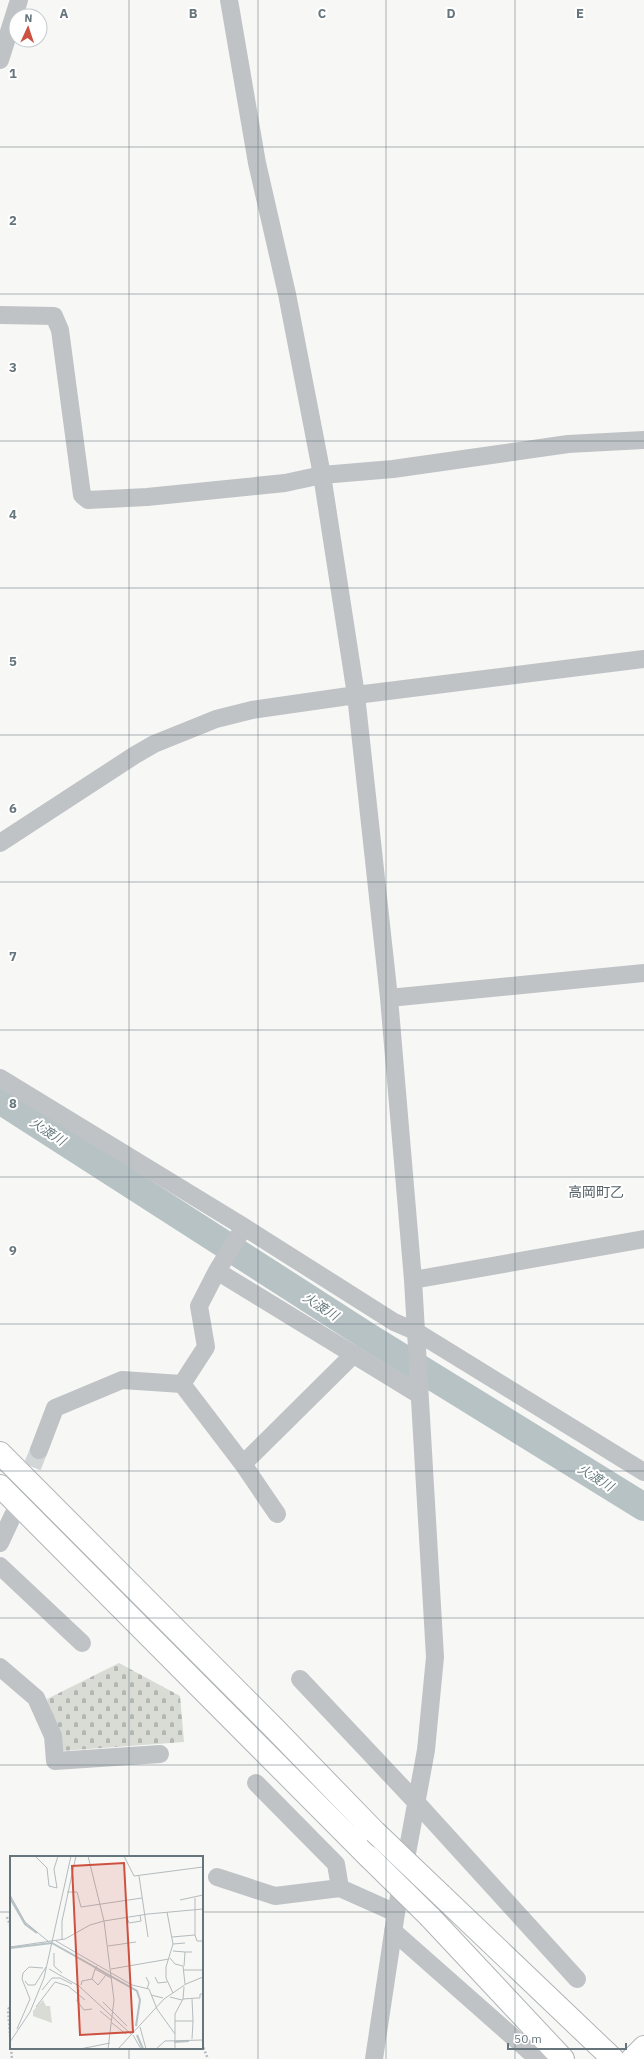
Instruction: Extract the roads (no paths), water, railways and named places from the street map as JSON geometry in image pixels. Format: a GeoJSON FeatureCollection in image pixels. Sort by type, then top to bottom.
{"type":"FeatureCollection","features":[{"type":"Feature","properties":{"kind":"highway"},"geometry":{"type":"LineString","coordinates":[[0,1453],[274,1728],[375,1832],[614,2059]]}},
{"type":"Feature","properties":{"kind":"highway"},"geometry":{"type":"LineString","coordinates":[[0,1486],[430,1917],[563,2059]]}},
{"type":"Feature","properties":{"kind":"highway"},"geometry":{"type":"LineString","coordinates":[[632,2059],[644,2047]]}},
{"type":"Feature","properties":{"kind":"street"},"geometry":{"type":"LineString","coordinates":[[0,60],[19,0]]}},
{"type":"Feature","properties":{"kind":"street"},"geometry":{"type":"LineString","coordinates":[[229,0],[257,163],[287,294],[322,475],[356,695],[389,998],[413,1280],[418,1387],[435,1657],[426,1750],[394,1922],[374,2059]]}},
{"type":"Feature","properties":{"kind":"street"},"geometry":{"type":"LineString","coordinates":[[0,315],[54,316],[60,330],[82,495],[88,500],[147,497],[285,483],[322,475],[393,469],[568,444],[644,440]]}},
{"type":"Feature","properties":{"kind":"street"},"geometry":{"type":"LineString","coordinates":[[0,843],[116,766],[154,744],[216,719],[252,710],[356,695],[644,659]]}},
{"type":"Feature","properties":{"kind":"street"},"geometry":{"type":"LineString","coordinates":[[389,998],[644,973]]}},
{"type":"Feature","properties":{"kind":"street"},"geometry":{"type":"LineString","coordinates":[[0,1078],[241,1231],[644,1472]]}},
{"type":"Feature","properties":{"kind":"street"},"geometry":{"type":"LineString","coordinates":[[182,1384],[206,1347],[199,1306],[220,1266],[241,1231]]}},
{"type":"Feature","properties":{"kind":"street"},"geometry":{"type":"LineString","coordinates":[[413,1280],[644,1239]]}},
{"type":"Feature","properties":{"kind":"street"},"geometry":{"type":"LineString","coordinates":[[220,1266],[354,1354],[418,1387]]}},
{"type":"Feature","properties":{"kind":"street"},"geometry":{"type":"LineString","coordinates":[[243,1464],[354,1354]]}},
{"type":"Feature","properties":{"kind":"street"},"geometry":{"type":"LineString","coordinates":[[39,1450],[55,1408],[122,1380],[182,1384],[243,1464],[277,1514]]}},
{"type":"Feature","properties":{"kind":"street"},"geometry":{"type":"LineString","coordinates":[[0,1543],[13,1515]]}},
{"type":"Feature","properties":{"kind":"street"},"geometry":{"type":"LineString","coordinates":[[0,1566],[82,1643]]}},
{"type":"Feature","properties":{"kind":"street"},"geometry":{"type":"LineString","coordinates":[[0,1667],[36,1698],[53,1736],[55,1761],[160,1754]]}},
{"type":"Feature","properties":{"kind":"street"},"geometry":{"type":"LineString","coordinates":[[300,1679],[416,1802],[577,1979]]}},
{"type":"Feature","properties":{"kind":"street"},"geometry":{"type":"LineString","coordinates":[[256,1783],[336,1864],[340,1888]]}},
{"type":"Feature","properties":{"kind":"street"},"geometry":{"type":"LineString","coordinates":[[217,1877],[275,1896],[340,1888],[394,1922],[538,2059]]}},
{"type":"Feature","properties":{"kind":"waterway","name":"火渡川"},"geometry":{"type":"LineString","coordinates":[[0,1100],[367,1336],[644,1507]]}},
{"type":"Feature","properties":{"kind":"tunnel"},"geometry":{"type":"LineString","coordinates":[[22,1492],[39,1450]]}},
{"type":"Feature","properties":{"kind":"district","name":"高岡町乙"},"geometry":{"type":"Point","coordinates":[596,1192]}}]}
